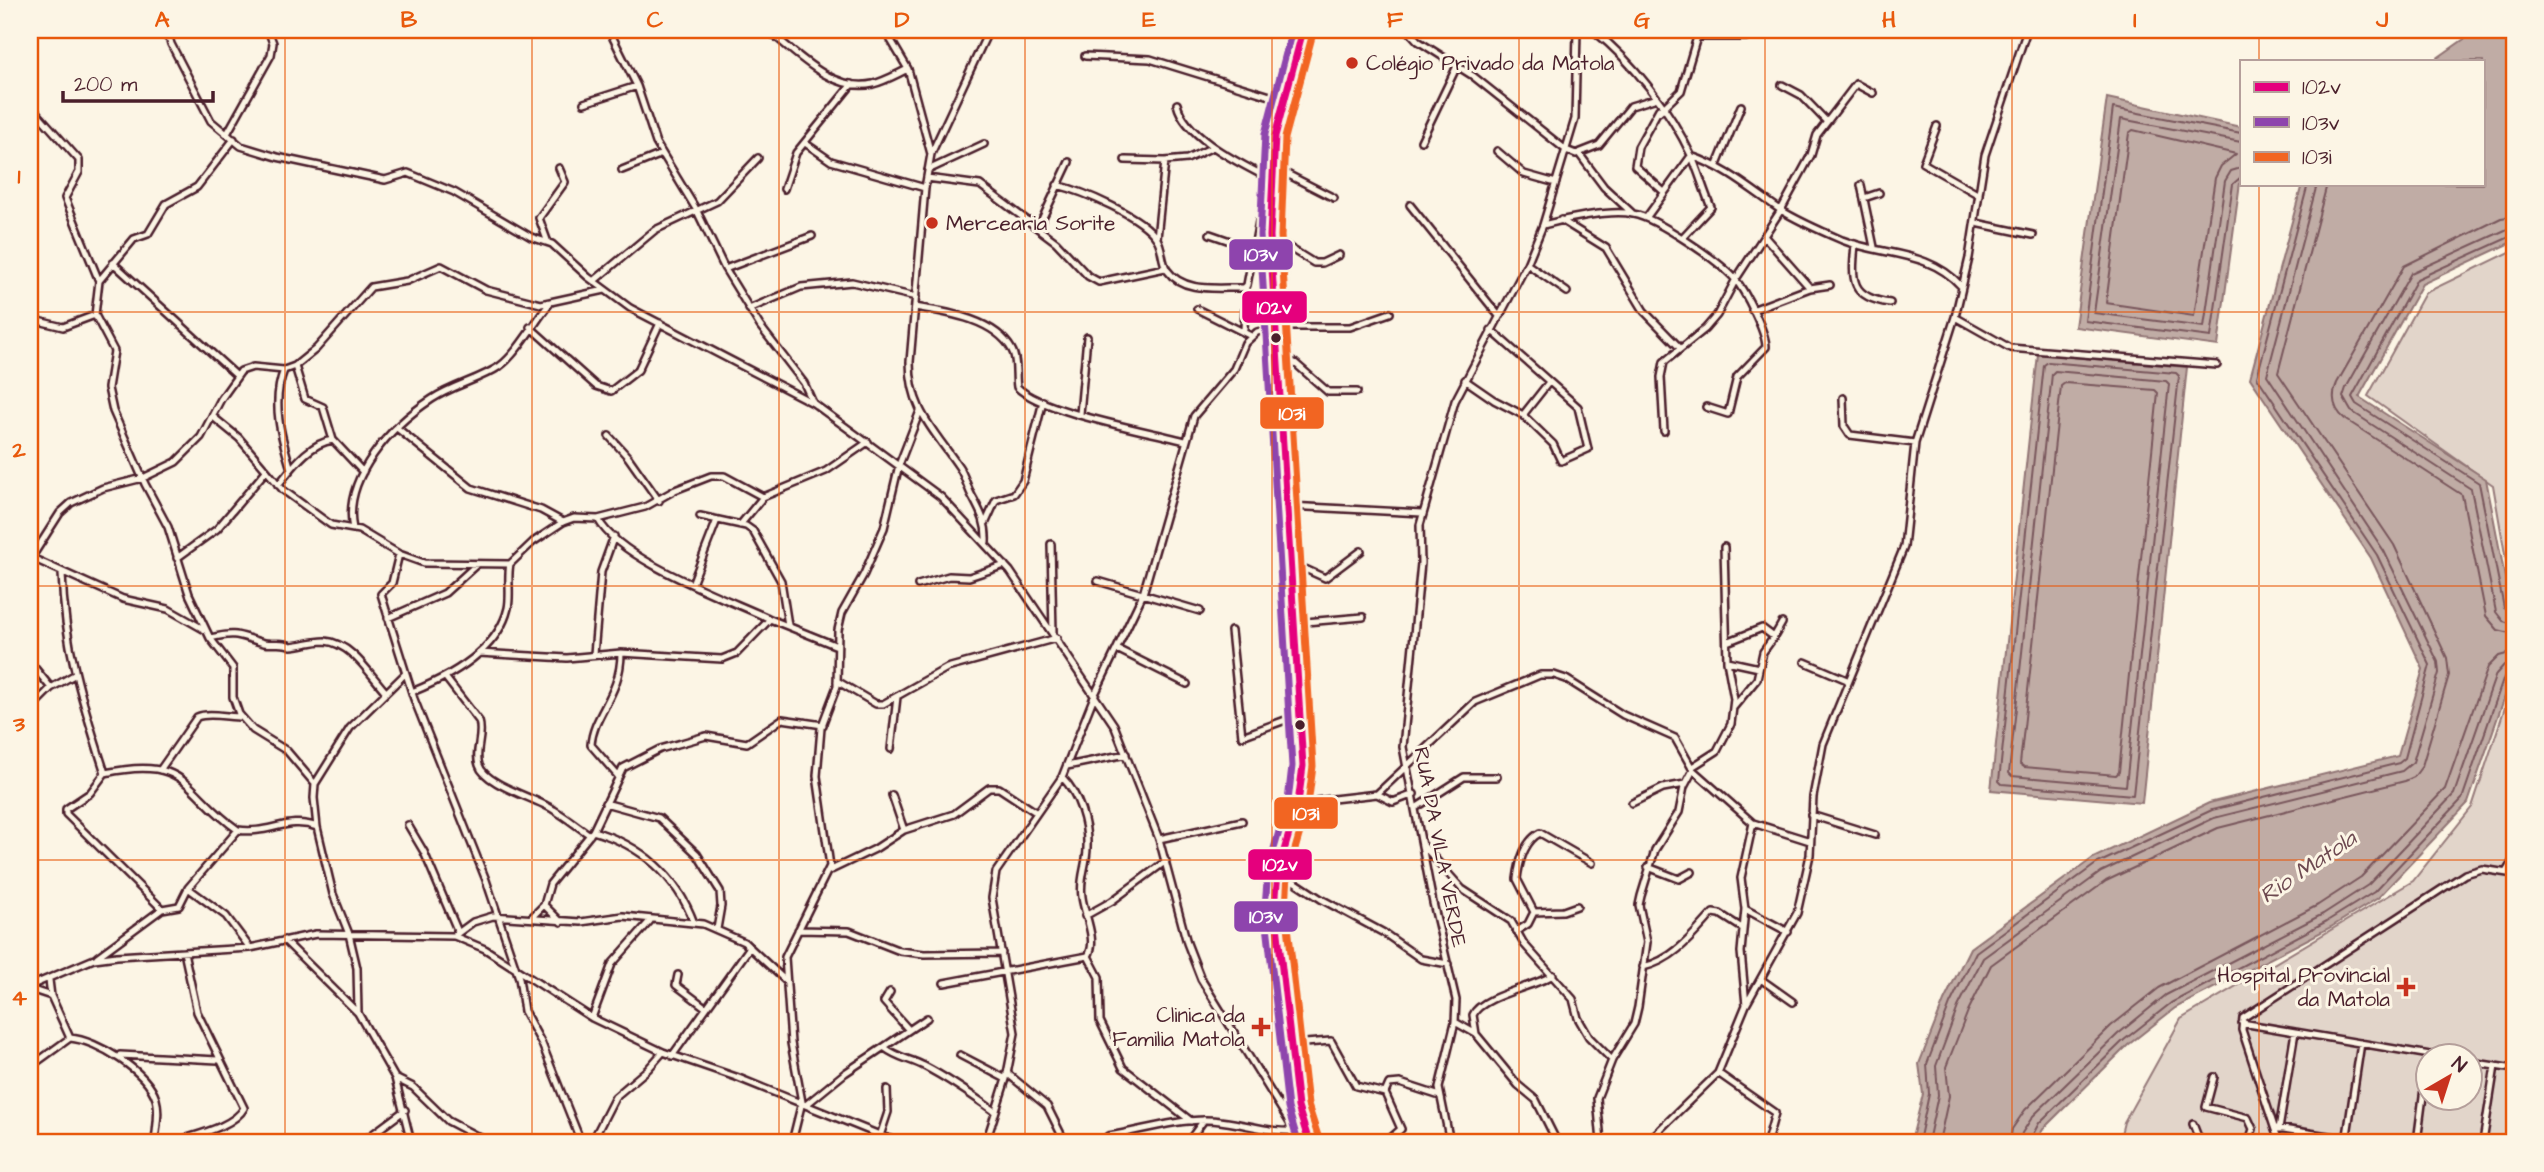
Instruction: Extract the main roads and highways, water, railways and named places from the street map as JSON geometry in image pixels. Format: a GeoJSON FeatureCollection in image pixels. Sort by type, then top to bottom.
{"type":"FeatureCollection","features":[{"type":"Feature","properties":{"kind":"main road"},"geometry":{"type":"LineString","coordinates":[[1303,30],[1283,100],[1271,176],[1270,236],[1289,506],[1298,715],[1303,766],[1298,803],[1278,871],[1275,908],[1300,1131],[1309,1142]]}},
{"type":"Feature","properties":{"kind":"water","name":"Rio Matola"},"geometry":{"type":"Polygon","coordinates":[[[2477,30],[2514,30],[2514,241],[2422,284],[2359,397],[2486,479],[2514,624],[2514,670],[2468,803],[2378,898],[2331,927],[2175,1008],[2128,1045],[2044,1128],[2035,1142],[1911,1142],[1923,1094],[1919,1064],[1944,1001],[1970,948],[2093,858],[2209,803],[2398,756],[2423,669],[2371,558],[2250,378],[2301,186],[2484,186],[2484,60],[2434,60],[2477,30]]]}},
{"type":"Feature","properties":{"kind":"water"},"geometry":{"type":"Polygon","coordinates":[[[2107,98],[2240,127],[2240,182],[2218,346],[2075,327],[2107,98]]]}},
{"type":"Feature","properties":{"kind":"water"},"geometry":{"type":"Polygon","coordinates":[[[2038,354],[2187,367],[2142,803],[1991,790],[2038,354]]]}},
{"type":"Feature","properties":{"kind":"place","name":"Colégio Privado da Matola"},"geometry":{"type":"Point","coordinates":[1352,63]}},
{"type":"Feature","properties":{"kind":"place","name":"Mercearia Sorite"},"geometry":{"type":"Point","coordinates":[932,223]}},
{"type":"Feature","properties":{"kind":"place","name":"Hospital Provincial da Matola"},"geometry":{"type":"Point","coordinates":[2406,987]}},
{"type":"Feature","properties":{"kind":"place","name":"Clinica da Familia Matola"},"geometry":{"type":"Point","coordinates":[1261,1027]}}]}
